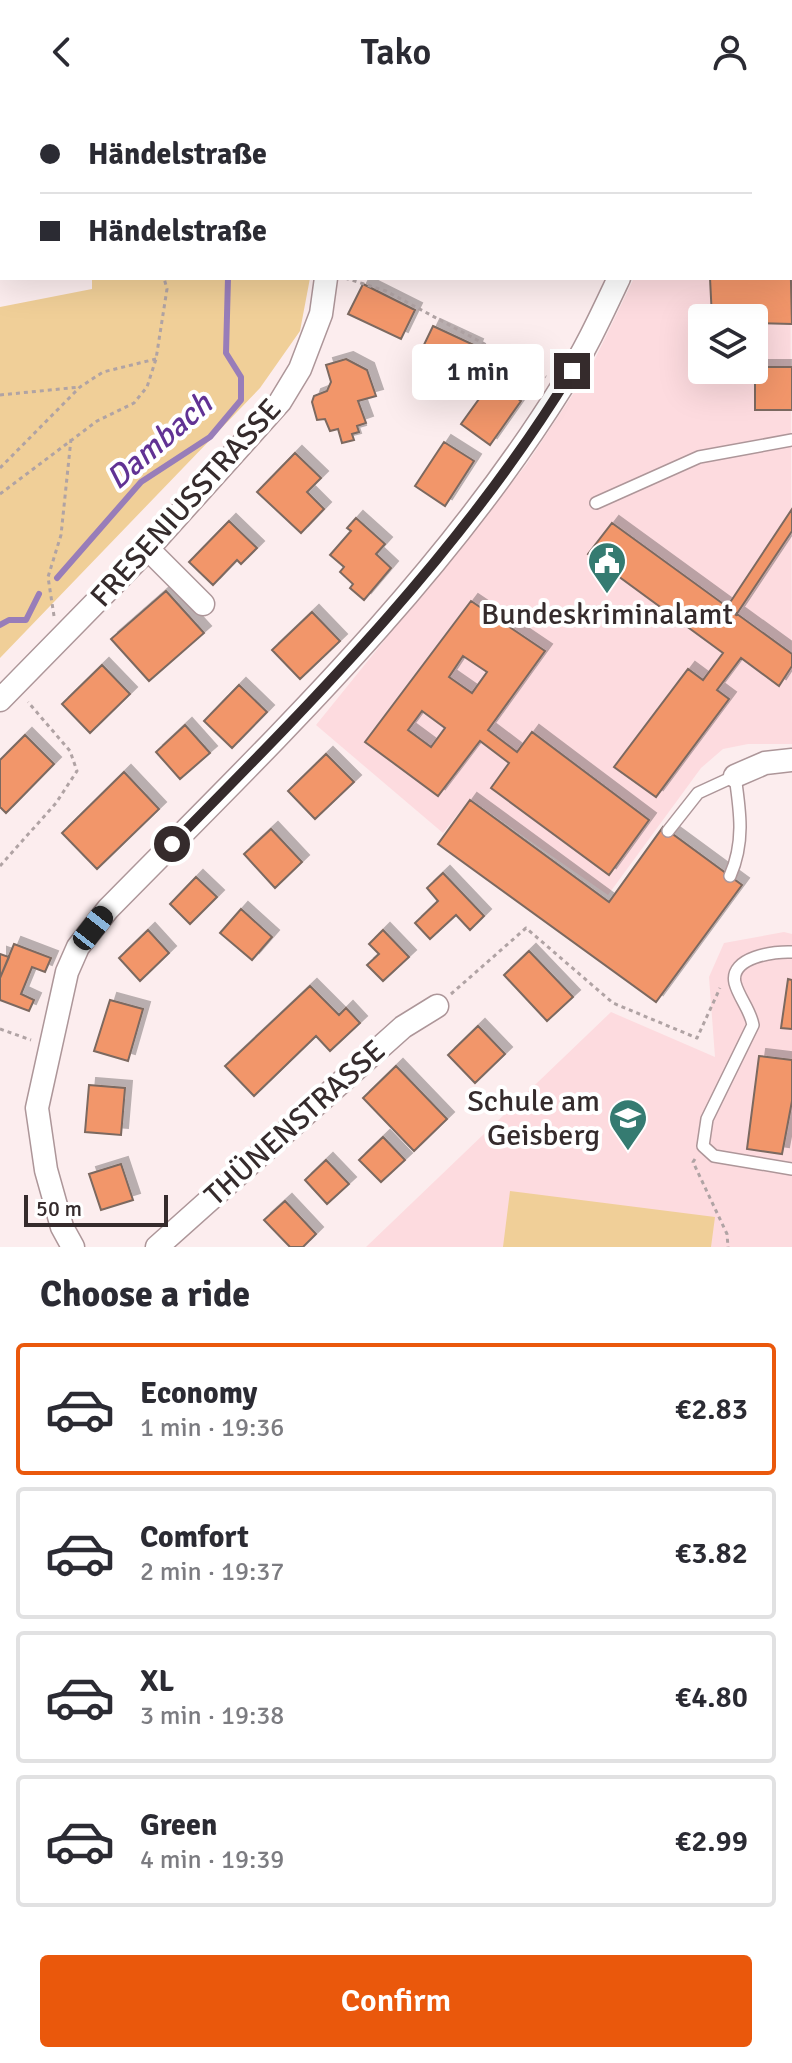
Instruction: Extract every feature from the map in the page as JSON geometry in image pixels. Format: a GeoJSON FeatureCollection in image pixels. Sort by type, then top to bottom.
{"type":"FeatureCollection","features":[{"type":"Feature","properties":{"kind":"street","name":"FRESENIUSSTRASSE"},"geometry":{"type":"LineString","coordinates":[[7,693],[148,549],[280,402],[300,369],[321,314],[326,280]]}},
{"type":"Feature","properties":{"kind":"street"},"geometry":{"type":"LineString","coordinates":[[73,1247],[62,1227],[38,1133],[37,1108],[67,972],[85,938],[108,909],[343,671],[516,456],[563,386],[618,280]]}},
{"type":"Feature","properties":{"kind":"street"},"geometry":{"type":"LineString","coordinates":[[148,549],[203,604]]}},
{"type":"Feature","properties":{"kind":"street"},"geometry":{"type":"LineString","coordinates":[[735,776],[765,763],[792,760]]}},
{"type":"Feature","properties":{"kind":"street","name":"THÜNENSTRASSE"},"geometry":{"type":"LineString","coordinates":[[157,1247],[403,1027],[437,1006]]}},
{"type":"Feature","properties":{"kind":"lane"},"geometry":{"type":"LineString","coordinates":[[596,503],[699,457],[792,440]]}},
{"type":"Feature","properties":{"kind":"lane"},"geometry":{"type":"LineString","coordinates":[[668,831],[698,793],[735,776],[742,826],[737,860],[730,876]]}},
{"type":"Feature","properties":{"kind":"lane"},"geometry":{"type":"LineString","coordinates":[[792,952],[758,956],[742,964],[736,972],[735,983],[751,1012],[753,1025],[707,1119],[703,1146],[714,1156],[792,1169]]}},
{"type":"Feature","properties":{"kind":"path"},"geometry":{"type":"LineString","coordinates":[[0,494],[97,421],[134,403],[147,387],[156,359],[167,289],[165,280]]}},
{"type":"Feature","properties":{"kind":"path"},"geometry":{"type":"LineString","coordinates":[[351,280],[386,291],[563,386]]}},
{"type":"Feature","properties":{"kind":"path"},"geometry":{"type":"LineString","coordinates":[[0,468],[80,387],[103,372],[156,359]]}},
{"type":"Feature","properties":{"kind":"path"},"geometry":{"type":"LineString","coordinates":[[0,395],[80,387]]}},
{"type":"Feature","properties":{"kind":"path"},"geometry":{"type":"LineString","coordinates":[[57,643],[48,577],[61,535],[71,439]]}},
{"type":"Feature","properties":{"kind":"path"},"geometry":{"type":"LineString","coordinates":[[0,866],[56,803],[77,771],[70,751],[7,693]]}},
{"type":"Feature","properties":{"kind":"path"},"geometry":{"type":"LineString","coordinates":[[437,1006],[526,928],[613,1003],[697,1038],[719,988],[735,983]]}},
{"type":"Feature","properties":{"kind":"path"},"geometry":{"type":"LineString","coordinates":[[0,1029],[49,1047]]}},
{"type":"Feature","properties":{"kind":"path"},"geometry":{"type":"LineString","coordinates":[[703,1146],[693,1162],[710,1192],[727,1234],[728,1247]]}},
{"type":"Feature","properties":{"kind":"shaded area"},"geometry":{"type":"Polygon","coordinates":[[[92,280],[310,280],[300,331],[260,388],[0,658],[0,307],[92,289],[92,280]]]}},
{"type":"Feature","properties":{"kind":"shaded area","name":"Bundeskriminalamt"},"geometry":{"type":"Polygon","coordinates":[[[633,280],[790,280],[792,744],[748,744],[723,749],[701,768],[608,895],[470,799],[443,833],[316,725],[526,465],[591,367],[633,280]]]}},
{"type":"Feature","properties":{"kind":"shaded area","name":"Schule am Geisberg"},"geometry":{"type":"Polygon","coordinates":[[[784,932],[792,934],[792,1247],[366,1247],[611,1012],[715,1057],[709,977],[724,943],[784,932]]]}},
{"type":"Feature","properties":{"kind":"shaded area"},"geometry":{"type":"Polygon","coordinates":[[[510,1191],[715,1217],[711,1247],[503,1247],[510,1191]]]}},
{"type":"Feature","properties":{"kind":"building"},"geometry":{"type":"Polygon","coordinates":[[[710,280],[791,280],[792,324],[768,323],[768,304],[711,304],[710,280]]]}},
{"type":"Feature","properties":{"kind":"building"},"geometry":{"type":"Polygon","coordinates":[[[363,284],[415,310],[401,339],[348,314],[363,284]]]}},
{"type":"Feature","properties":{"kind":"building"},"geometry":{"type":"Polygon","coordinates":[[[433,326],[476,346],[464,373],[420,353],[433,326]]]}},
{"type":"Feature","properties":{"kind":"building"},"geometry":{"type":"Polygon","coordinates":[[[346,359],[367,370],[376,396],[358,401],[366,423],[357,426],[359,432],[352,434],[354,440],[342,443],[338,429],[330,431],[325,419],[317,420],[312,402],[314,396],[327,391],[331,382],[326,365],[346,359]]]}},
{"type":"Feature","properties":{"kind":"building"},"geometry":{"type":"Polygon","coordinates":[[[768,367],[792,367],[792,410],[755,410],[755,384],[768,384],[768,367]]]}},
{"type":"Feature","properties":{"kind":"building"},"geometry":{"type":"Polygon","coordinates":[[[492,381],[521,401],[490,445],[461,424],[492,381]]]}},
{"type":"Feature","properties":{"kind":"building"},"geometry":{"type":"Polygon","coordinates":[[[444,442],[474,461],[445,506],[415,486],[444,442]]]}},
{"type":"Feature","properties":{"kind":"building"},"geometry":{"type":"Polygon","coordinates":[[[295,453],[321,478],[307,492],[324,509],[301,533],[257,492],[295,453]]]}},
{"type":"Feature","properties":{"kind":"building"},"geometry":{"type":"Polygon","coordinates":[[[792,509],[792,531],[736,615],[727,607],[792,509]]]}},
{"type":"Feature","properties":{"kind":"building"},"geometry":{"type":"Polygon","coordinates":[[[356,518],[385,544],[376,554],[391,568],[364,600],[350,588],[353,584],[340,572],[344,567],[330,555],[351,531],[347,528],[356,518]]]}},
{"type":"Feature","properties":{"kind":"building"},"geometry":{"type":"Polygon","coordinates":[[[229,521],[257,548],[241,564],[237,560],[213,585],[189,562],[229,521]]]}},
{"type":"Feature","properties":{"kind":"building"},"geometry":{"type":"Polygon","coordinates":[[[612,523],[792,654],[792,666],[779,686],[741,658],[717,690],[729,699],[656,797],[614,767],[688,669],[703,680],[723,653],[588,554],[612,523]]]}},
{"type":"Feature","properties":{"kind":"building"},"geometry":{"type":"Polygon","coordinates":[[[166,591],[204,633],[149,681],[111,639],[166,591]]]}},
{"type":"Feature","properties":{"kind":"building"},"geometry":{"type":"Polygon","coordinates":[[[471,601],[545,651],[488,730],[517,752],[532,732],[649,820],[609,875],[491,788],[509,763],[480,741],[438,796],[365,742],[471,601]],[[463,656],[449,677],[472,693],[487,672],[463,656]],[[422,711],[408,730],[431,747],[445,728],[422,711]]]}},
{"type":"Feature","properties":{"kind":"building"},"geometry":{"type":"Polygon","coordinates":[[[312,612],[340,641],[300,679],[272,650],[312,612]]]}},
{"type":"Feature","properties":{"kind":"building"},"geometry":{"type":"Polygon","coordinates":[[[102,665],[130,694],[90,733],[62,704],[102,665]]]}},
{"type":"Feature","properties":{"kind":"building"},"geometry":{"type":"Polygon","coordinates":[[[239,685],[267,712],[232,748],[204,721],[239,685]]]}},
{"type":"Feature","properties":{"kind":"building"},"geometry":{"type":"Polygon","coordinates":[[[185,725],[210,753],[180,779],[156,752],[185,725]]]}},
{"type":"Feature","properties":{"kind":"building"},"geometry":{"type":"Polygon","coordinates":[[[25,735],[54,764],[6,813],[0,807],[0,760],[25,735]]]}},
{"type":"Feature","properties":{"kind":"building"},"geometry":{"type":"Polygon","coordinates":[[[326,754],[354,782],[315,819],[288,791],[326,754]]]}},
{"type":"Feature","properties":{"kind":"building"},"geometry":{"type":"Polygon","coordinates":[[[124,772],[159,809],[97,869],[62,833],[124,772]]]}},
{"type":"Feature","properties":{"kind":"building"},"geometry":{"type":"Polygon","coordinates":[[[470,800],[609,902],[663,827],[742,885],[656,1002],[438,844],[470,800]]]}},
{"type":"Feature","properties":{"kind":"building"},"geometry":{"type":"Polygon","coordinates":[[[271,829],[302,862],[275,888],[244,854],[271,829]]]}},
{"type":"Feature","properties":{"kind":"building"},"geometry":{"type":"Polygon","coordinates":[[[443,873],[484,916],[470,930],[456,915],[430,939],[415,923],[438,901],[427,888],[443,873]]]}},
{"type":"Feature","properties":{"kind":"building"},"geometry":{"type":"Polygon","coordinates":[[[196,877],[217,897],[190,924],[170,904],[196,877]]]}},
{"type":"Feature","properties":{"kind":"building"},"geometry":{"type":"Polygon","coordinates":[[[241,909],[272,937],[252,960],[220,933],[241,909]]]}},
{"type":"Feature","properties":{"kind":"building"},"geometry":{"type":"Polygon","coordinates":[[[148,930],[169,953],[140,981],[119,958],[148,930]]]}},
{"type":"Feature","properties":{"kind":"building"},"geometry":{"type":"Polygon","coordinates":[[[383,930],[409,957],[383,981],[367,965],[379,954],[369,944],[383,930]]]}},
{"type":"Feature","properties":{"kind":"building"},"geometry":{"type":"Polygon","coordinates":[[[14,944],[51,958],[45,972],[32,967],[21,994],[34,1000],[29,1011],[0,1000],[0,978],[14,944]]]}},
{"type":"Feature","properties":{"kind":"building"},"geometry":{"type":"Polygon","coordinates":[[[529,951],[573,997],[547,1021],[504,975],[529,951]]]}},
{"type":"Feature","properties":{"kind":"building"},"geometry":{"type":"Polygon","coordinates":[[[0,954],[9,957],[0,978],[0,954]]]}},
{"type":"Feature","properties":{"kind":"building"},"geometry":{"type":"Polygon","coordinates":[[[788,979],[792,980],[792,1029],[781,1028],[788,979]]]}},
{"type":"Feature","properties":{"kind":"building"},"geometry":{"type":"Polygon","coordinates":[[[310,986],[339,1015],[346,1008],[360,1023],[330,1051],[316,1036],[254,1096],[225,1066],[310,986]]]}},
{"type":"Feature","properties":{"kind":"building"},"geometry":{"type":"Polygon","coordinates":[[[110,1000],[143,1009],[128,1061],[94,1051],[110,1000]]]}},
{"type":"Feature","properties":{"kind":"building"},"geometry":{"type":"Polygon","coordinates":[[[478,1026],[505,1054],[475,1083],[448,1055],[478,1026]]]}},
{"type":"Feature","properties":{"kind":"building"},"geometry":{"type":"Polygon","coordinates":[[[759,1056],[792,1060],[792,1101],[782,1154],[747,1149],[759,1056]]]}},
{"type":"Feature","properties":{"kind":"building"},"geometry":{"type":"Polygon","coordinates":[[[396,1066],[447,1119],[414,1151],[363,1098],[396,1066]]]}},
{"type":"Feature","properties":{"kind":"building"},"geometry":{"type":"Polygon","coordinates":[[[89,1085],[125,1088],[121,1135],[85,1132],[89,1085]]]}},
{"type":"Feature","properties":{"kind":"building"},"geometry":{"type":"Polygon","coordinates":[[[383,1137],[405,1160],[381,1182],[359,1160],[383,1137]]]}},
{"type":"Feature","properties":{"kind":"building"},"geometry":{"type":"Polygon","coordinates":[[[326,1160],[349,1184],[327,1204],[305,1180],[326,1160]]]}},
{"type":"Feature","properties":{"kind":"building"},"geometry":{"type":"Polygon","coordinates":[[[121,1164],[133,1200],[101,1210],[89,1174],[121,1164]]]}},
{"type":"Feature","properties":{"kind":"building"},"geometry":{"type":"Polygon","coordinates":[[[285,1201],[316,1234],[303,1247],[290,1247],[264,1220],[285,1201]]]}},
{"type":"Feature","properties":{"kind":"waterway","name":"Dambach"},"geometry":{"type":"LineString","coordinates":[[57,578],[141,482],[210,437],[241,400],[241,377],[226,353],[228,280]]}},
{"type":"Feature","properties":{"kind":"waterway","name":"Dambach"},"geometry":{"type":"LineString","coordinates":[[0,625],[9,620],[26,620],[39,594]]}},
{"type":"Feature","properties":{"kind":"place","name":"Bundeskriminalamt"},"geometry":{"type":"Point","coordinates":[607,595]}},
{"type":"Feature","properties":{"kind":"place","name":"Schule am Geisberg"},"geometry":{"type":"Point","coordinates":[628,1152]}},
{"type":"Feature","properties":{"kind":"route"},"geometry":{"type":"LineString","coordinates":[[172,844],[343,671],[418,582],[516,456],[572,371]]}}]}
